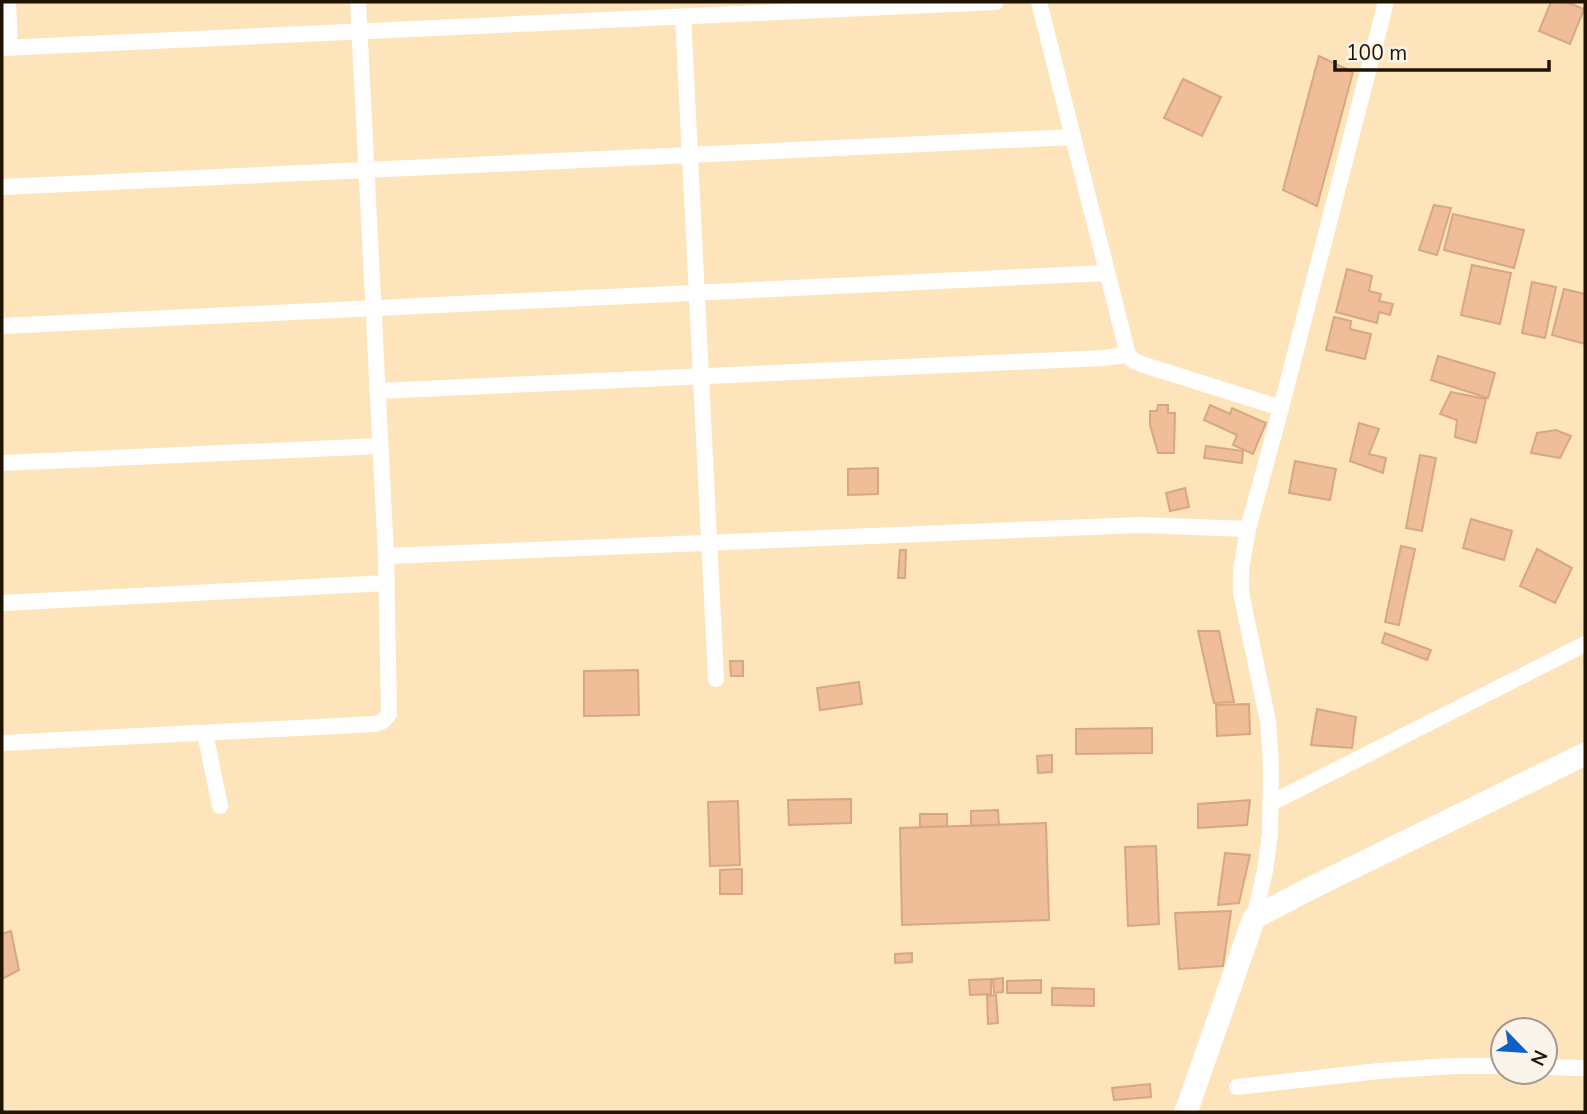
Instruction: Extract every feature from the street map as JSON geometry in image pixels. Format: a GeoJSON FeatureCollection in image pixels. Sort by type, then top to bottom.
{"type":"FeatureCollection","features":[{"type":"Feature","properties":{"kind":"street"},"geometry":{"type":"LineString","coordinates":[[8,2],[6,48],[996,2]]}},
{"type":"Feature","properties":{"kind":"street"},"geometry":{"type":"LineString","coordinates":[[2,743],[375,724],[383,721],[389,714],[386,556],[358,2]]}},
{"type":"Feature","properties":{"kind":"street"},"geometry":{"type":"LineString","coordinates":[[1040,2],[1128,355],[1144,365],[1281,408]]}},
{"type":"Feature","properties":{"kind":"street"},"geometry":{"type":"LineString","coordinates":[[1186,1112],[1254,918],[1270,834],[1271,765],[1268,721],[1241,593],[1241,570],[1248,529],[1386,2]]}},
{"type":"Feature","properties":{"kind":"street"},"geometry":{"type":"LineString","coordinates":[[683,16],[716,679]]}},
{"type":"Feature","properties":{"kind":"street"},"geometry":{"type":"LineString","coordinates":[[2,187],[1073,137]]}},
{"type":"Feature","properties":{"kind":"street"},"geometry":{"type":"LineString","coordinates":[[2,326],[1107,274]]}},
{"type":"Feature","properties":{"kind":"street"},"geometry":{"type":"LineString","coordinates":[[377,391],[1089,359],[1128,355]]}},
{"type":"Feature","properties":{"kind":"street"},"geometry":{"type":"LineString","coordinates":[[2,463],[380,446]]}},
{"type":"Feature","properties":{"kind":"street"},"geometry":{"type":"LineString","coordinates":[[386,556],[1140,525],[1248,529]]}},
{"type":"Feature","properties":{"kind":"street"},"geometry":{"type":"LineString","coordinates":[[2,603],[387,583]]}},
{"type":"Feature","properties":{"kind":"street"},"geometry":{"type":"LineString","coordinates":[[1271,803],[1585,643]]}},
{"type":"Feature","properties":{"kind":"street"},"geometry":{"type":"LineString","coordinates":[[205,733],[220,806]]}},
{"type":"Feature","properties":{"kind":"street"},"geometry":{"type":"LineString","coordinates":[[1254,918],[1585,754]]}},
{"type":"Feature","properties":{"kind":"street"},"geometry":{"type":"LineString","coordinates":[[1237,1087],[1427,1068],[1489,1066]]}},
{"type":"Feature","properties":{"kind":"street"},"geometry":{"type":"LineString","coordinates":[[1559,1067],[1585,1068]]}},
{"type":"Feature","properties":{"kind":"building"},"geometry":{"type":"Polygon","coordinates":[[[1551,2],[1566,2],[1584,9],[1570,44],[1539,31],[1551,2]]]}},
{"type":"Feature","properties":{"kind":"building"},"geometry":{"type":"Polygon","coordinates":[[[1319,56],[1353,72],[1317,206],[1283,190],[1319,56]]]}},
{"type":"Feature","properties":{"kind":"building"},"geometry":{"type":"Polygon","coordinates":[[[1183,79],[1221,97],[1202,136],[1164,118],[1183,79]]]}},
{"type":"Feature","properties":{"kind":"building"},"geometry":{"type":"Polygon","coordinates":[[[1434,205],[1451,208],[1437,255],[1419,250],[1434,205]]]}},
{"type":"Feature","properties":{"kind":"building"},"geometry":{"type":"Polygon","coordinates":[[[1453,214],[1524,230],[1514,268],[1444,250],[1453,214]]]}},
{"type":"Feature","properties":{"kind":"building"},"geometry":{"type":"Polygon","coordinates":[[[1472,265],[1511,273],[1500,324],[1461,315],[1472,265]]]}},
{"type":"Feature","properties":{"kind":"building"},"geometry":{"type":"Polygon","coordinates":[[[1347,269],[1372,276],[1369,291],[1381,294],[1379,301],[1393,304],[1390,315],[1379,312],[1377,323],[1336,312],[1347,269]]]}},
{"type":"Feature","properties":{"kind":"building"},"geometry":{"type":"Polygon","coordinates":[[[1532,282],[1556,287],[1545,338],[1522,333],[1532,282]]]}},
{"type":"Feature","properties":{"kind":"building"},"geometry":{"type":"Polygon","coordinates":[[[1564,289],[1585,294],[1585,344],[1552,335],[1564,289]]]}},
{"type":"Feature","properties":{"kind":"building"},"geometry":{"type":"Polygon","coordinates":[[[1334,317],[1351,321],[1350,329],[1371,334],[1365,359],[1326,350],[1334,317]]]}},
{"type":"Feature","properties":{"kind":"building"},"geometry":{"type":"Polygon","coordinates":[[[1438,356],[1495,373],[1488,398],[1431,380],[1438,356]]]}},
{"type":"Feature","properties":{"kind":"building"},"geometry":{"type":"Polygon","coordinates":[[[1451,392],[1486,399],[1476,443],[1455,437],[1457,420],[1440,414],[1451,392]]]}},
{"type":"Feature","properties":{"kind":"building"},"geometry":{"type":"Polygon","coordinates":[[[1158,405],[1168,405],[1168,413],[1175,413],[1174,453],[1158,453],[1150,425],[1150,411],[1157,411],[1158,405]]]}},
{"type":"Feature","properties":{"kind":"building"},"geometry":{"type":"Polygon","coordinates":[[[1210,405],[1230,414],[1232,408],[1266,423],[1253,454],[1233,445],[1237,435],[1204,420],[1210,405]]]}},
{"type":"Feature","properties":{"kind":"building"},"geometry":{"type":"Polygon","coordinates":[[[1359,423],[1379,429],[1369,454],[1386,458],[1383,473],[1350,461],[1359,423]]]}},
{"type":"Feature","properties":{"kind":"building"},"geometry":{"type":"Polygon","coordinates":[[[1556,430],[1571,436],[1560,458],[1531,453],[1537,433],[1556,430]]]}},
{"type":"Feature","properties":{"kind":"building"},"geometry":{"type":"Polygon","coordinates":[[[1206,446],[1243,451],[1242,463],[1204,458],[1206,446]]]}},
{"type":"Feature","properties":{"kind":"building"},"geometry":{"type":"Polygon","coordinates":[[[1420,455],[1436,458],[1422,531],[1406,528],[1420,455]]]}},
{"type":"Feature","properties":{"kind":"building"},"geometry":{"type":"Polygon","coordinates":[[[1295,461],[1336,469],[1330,500],[1289,493],[1295,461]]]}},
{"type":"Feature","properties":{"kind":"building"},"geometry":{"type":"Polygon","coordinates":[[[878,468],[878,494],[848,495],[848,469],[878,468]]]}},
{"type":"Feature","properties":{"kind":"building"},"geometry":{"type":"Polygon","coordinates":[[[1185,488],[1189,507],[1170,511],[1166,493],[1185,488]]]}},
{"type":"Feature","properties":{"kind":"building"},"geometry":{"type":"Polygon","coordinates":[[[1471,519],[1512,531],[1504,560],[1463,548],[1471,519]]]}},
{"type":"Feature","properties":{"kind":"building"},"geometry":{"type":"Polygon","coordinates":[[[1401,546],[1415,549],[1399,625],[1385,622],[1401,546]]]}},
{"type":"Feature","properties":{"kind":"building"},"geometry":{"type":"Polygon","coordinates":[[[1537,549],[1572,568],[1555,603],[1520,586],[1537,549]]]}},
{"type":"Feature","properties":{"kind":"building"},"geometry":{"type":"Polygon","coordinates":[[[900,550],[906,550],[905,578],[898,578],[900,550]]]}},
{"type":"Feature","properties":{"kind":"building"},"geometry":{"type":"Polygon","coordinates":[[[1198,631],[1219,631],[1234,702],[1214,703],[1198,631]]]}},
{"type":"Feature","properties":{"kind":"building"},"geometry":{"type":"Polygon","coordinates":[[[1385,633],[1431,650],[1427,660],[1382,643],[1385,633]]]}},
{"type":"Feature","properties":{"kind":"building"},"geometry":{"type":"Polygon","coordinates":[[[730,661],[743,661],[743,676],[731,676],[730,661]]]}},
{"type":"Feature","properties":{"kind":"building"},"geometry":{"type":"Polygon","coordinates":[[[638,670],[639,715],[584,716],[584,671],[638,670]]]}},
{"type":"Feature","properties":{"kind":"building"},"geometry":{"type":"Polygon","coordinates":[[[859,682],[862,704],[820,710],[817,688],[859,682]]]}},
{"type":"Feature","properties":{"kind":"building"},"geometry":{"type":"Polygon","coordinates":[[[1249,704],[1250,734],[1217,736],[1216,705],[1249,704]]]}},
{"type":"Feature","properties":{"kind":"building"},"geometry":{"type":"Polygon","coordinates":[[[1317,709],[1356,717],[1352,748],[1311,745],[1317,709]]]}},
{"type":"Feature","properties":{"kind":"building"},"geometry":{"type":"Polygon","coordinates":[[[1152,728],[1152,753],[1076,754],[1076,729],[1152,728]]]}},
{"type":"Feature","properties":{"kind":"building"},"geometry":{"type":"Polygon","coordinates":[[[1052,755],[1052,772],[1038,773],[1037,756],[1052,755]]]}},
{"type":"Feature","properties":{"kind":"building"},"geometry":{"type":"Polygon","coordinates":[[[851,799],[851,823],[789,825],[788,800],[851,799]]]}},
{"type":"Feature","properties":{"kind":"building"},"geometry":{"type":"Polygon","coordinates":[[[1250,800],[1247,825],[1198,828],[1198,804],[1250,800]]]}},
{"type":"Feature","properties":{"kind":"building"},"geometry":{"type":"Polygon","coordinates":[[[738,801],[740,865],[710,866],[708,802],[738,801]]]}},
{"type":"Feature","properties":{"kind":"building"},"geometry":{"type":"Polygon","coordinates":[[[998,810],[999,825],[971,826],[971,811],[998,810]]]}},
{"type":"Feature","properties":{"kind":"building"},"geometry":{"type":"Polygon","coordinates":[[[920,814],[947,814],[947,826],[920,827],[920,814]]]}},
{"type":"Feature","properties":{"kind":"building"},"geometry":{"type":"Polygon","coordinates":[[[1046,823],[1049,920],[902,925],[900,828],[1046,823]]]}},
{"type":"Feature","properties":{"kind":"building"},"geometry":{"type":"Polygon","coordinates":[[[1156,846],[1159,924],[1128,926],[1125,847],[1156,846]]]}},
{"type":"Feature","properties":{"kind":"building"},"geometry":{"type":"Polygon","coordinates":[[[1225,853],[1250,855],[1239,903],[1218,905],[1225,853]]]}},
{"type":"Feature","properties":{"kind":"building"},"geometry":{"type":"Polygon","coordinates":[[[742,869],[742,894],[720,894],[720,870],[742,869]]]}},
{"type":"Feature","properties":{"kind":"building"},"geometry":{"type":"Polygon","coordinates":[[[1231,911],[1223,966],[1179,969],[1175,913],[1231,911]]]}},
{"type":"Feature","properties":{"kind":"building"},"geometry":{"type":"Polygon","coordinates":[[[11,931],[19,970],[2,979],[2,934],[11,931]]]}},
{"type":"Feature","properties":{"kind":"building"},"geometry":{"type":"Polygon","coordinates":[[[912,953],[912,962],[895,963],[895,954],[912,953]]]}},
{"type":"Feature","properties":{"kind":"building"},"geometry":{"type":"Polygon","coordinates":[[[1003,978],[1003,992],[994,993],[993,979],[1003,978]]]}},
{"type":"Feature","properties":{"kind":"building"},"geometry":{"type":"Polygon","coordinates":[[[991,979],[991,994],[970,995],[969,980],[991,979]]]}},
{"type":"Feature","properties":{"kind":"building"},"geometry":{"type":"Polygon","coordinates":[[[1041,980],[1041,993],[1007,993],[1007,981],[1041,980]]]}},
{"type":"Feature","properties":{"kind":"building"},"geometry":{"type":"Polygon","coordinates":[[[1052,988],[1094,989],[1094,1006],[1052,1005],[1052,988]]]}},
{"type":"Feature","properties":{"kind":"building"},"geometry":{"type":"Polygon","coordinates":[[[996,995],[998,1023],[988,1024],[987,996],[996,995]]]}},
{"type":"Feature","properties":{"kind":"building"},"geometry":{"type":"Polygon","coordinates":[[[1150,1084],[1151,1097],[1114,1100],[1112,1088],[1150,1084]]]}}]}
